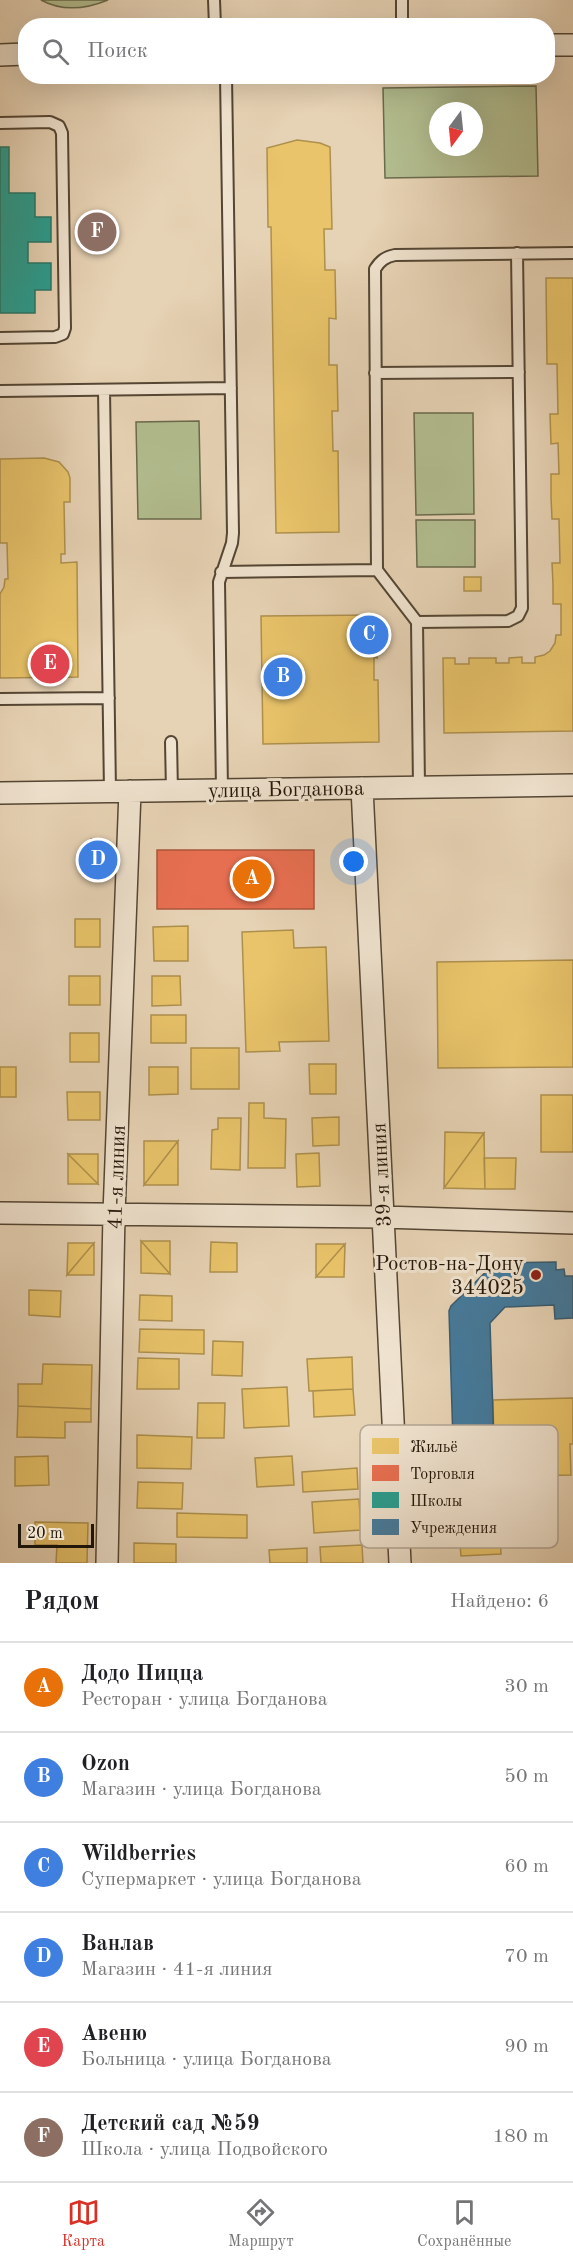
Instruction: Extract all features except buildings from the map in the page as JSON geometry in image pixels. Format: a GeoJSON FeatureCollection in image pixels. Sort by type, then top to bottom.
{"type":"FeatureCollection","features":[{"type":"Feature","properties":{"kind":"street"},"geometry":{"type":"LineString","coordinates":[[555,45],[573,45]]}},
{"type":"Feature","properties":{"kind":"street"},"geometry":{"type":"LineString","coordinates":[[0,55],[18,54]]}},
{"type":"Feature","properties":{"kind":"street","name":"улица Богданова"},"geometry":{"type":"LineString","coordinates":[[0,793],[573,785]]}},
{"type":"Feature","properties":{"kind":"street","name":"39-я линия"},"geometry":{"type":"LineString","coordinates":[[362,788],[393,1425]]}},
{"type":"Feature","properties":{"kind":"street","name":"41-я линия"},"geometry":{"type":"LineString","coordinates":[[107,1563],[120,791]]}},
{"type":"Feature","properties":{"kind":"street"},"geometry":{"type":"LineString","coordinates":[[0,1213],[383,1217],[573,1222]]}},
{"type":"Feature","properties":{"kind":"street","name":"39-я линия"},"geometry":{"type":"LineString","coordinates":[[399,1548],[400,1563]]}},
{"type":"Feature","properties":{"kind":"lane"},"geometry":{"type":"LineString","coordinates":[[214,0],[214,18]]}},
{"type":"Feature","properties":{"kind":"lane"},"geometry":{"type":"LineString","coordinates":[[402,0],[402,18]]}},
{"type":"Feature","properties":{"kind":"lane"},"geometry":{"type":"LineString","coordinates":[[222,790],[219,582],[233,533],[226,84]]}},
{"type":"Feature","properties":{"kind":"lane"},"geometry":{"type":"LineString","coordinates":[[0,123],[50,122],[59,126],[62,133],[65,328],[63,334],[55,337],[0,338]]}},
{"type":"Feature","properties":{"kind":"lane"},"geometry":{"type":"LineString","coordinates":[[419,787],[417,622],[377,570],[373,278],[379,262],[387,256],[395,255],[573,253]]}},
{"type":"Feature","properties":{"kind":"lane"},"geometry":{"type":"LineString","coordinates":[[417,622],[508,621],[518,616],[522,608],[517,254]]}},
{"type":"Feature","properties":{"kind":"lane"},"geometry":{"type":"LineString","coordinates":[[375,374],[519,372]]}},
{"type":"Feature","properties":{"kind":"lane"},"geometry":{"type":"LineString","coordinates":[[0,391],[231,388]]}},
{"type":"Feature","properties":{"kind":"lane"},"geometry":{"type":"LineString","coordinates":[[104,390],[109,698],[120,791]]}},
{"type":"Feature","properties":{"kind":"lane"},"geometry":{"type":"LineString","coordinates":[[221,572],[377,570]]}},
{"type":"Feature","properties":{"kind":"lane"},"geometry":{"type":"LineString","coordinates":[[0,699],[109,698]]}},
{"type":"Feature","properties":{"kind":"lane"},"geometry":{"type":"LineString","coordinates":[[171,742],[172,790]]}},
{"type":"Feature","properties":{"kind":"green space"},"geometry":{"type":"Polygon","coordinates":[[[41,0],[108,0],[66,8],[41,0]]]}},
{"type":"Feature","properties":{"kind":"green space"},"geometry":{"type":"Polygon","coordinates":[[[536,86],[538,176],[385,178],[383,88],[536,86]]]}},
{"type":"Feature","properties":{"kind":"green space"},"geometry":{"type":"Polygon","coordinates":[[[414,413],[473,413],[474,514],[416,515],[414,413]]]}},
{"type":"Feature","properties":{"kind":"green space"},"geometry":{"type":"Polygon","coordinates":[[[199,421],[201,519],[138,519],[136,422],[199,421]]]}},
{"type":"Feature","properties":{"kind":"green space"},"geometry":{"type":"Polygon","coordinates":[[[416,520],[475,520],[475,567],[417,567],[416,520]]]}},
{"type":"Feature","properties":{"kind":"place","name":"Детский сад №59"},"geometry":{"type":"Point","coordinates":[97,232]}},
{"type":"Feature","properties":{"kind":"place","name":"Wildberries"},"geometry":{"type":"Point","coordinates":[369,635]}},
{"type":"Feature","properties":{"kind":"place","name":"Авеню"},"geometry":{"type":"Point","coordinates":[50,664]}},
{"type":"Feature","properties":{"kind":"place","name":"Ozon"},"geometry":{"type":"Point","coordinates":[283,677]}},
{"type":"Feature","properties":{"kind":"place","name":"Ванлав"},"geometry":{"type":"Point","coordinates":[98,860]}},
{"type":"Feature","properties":{"kind":"place","name":"Додо Пицца"},"geometry":{"type":"Point","coordinates":[252,879]}},
{"type":"Feature","properties":{"kind":"place","name":"Ростов-на-Дону 344025"},"geometry":{"type":"Point","coordinates":[536,1275]}}]}
